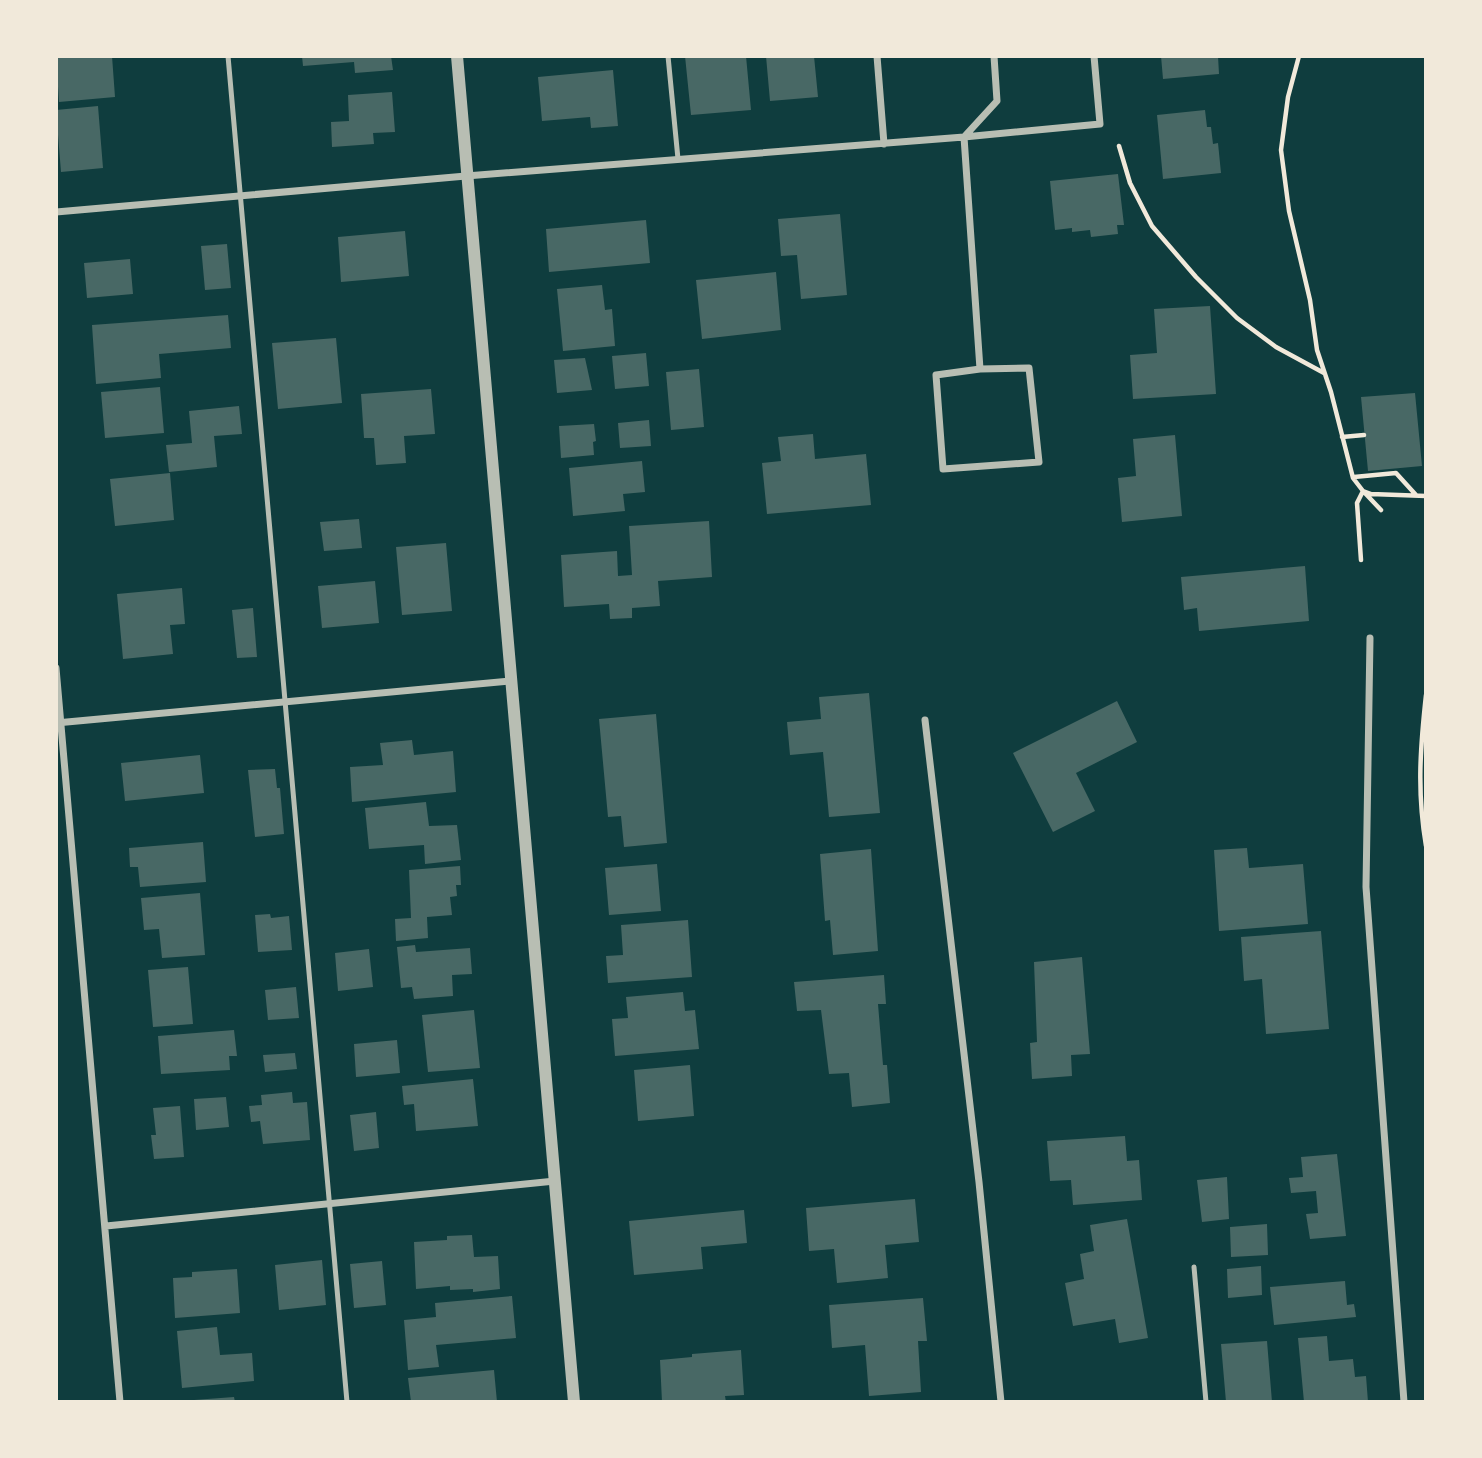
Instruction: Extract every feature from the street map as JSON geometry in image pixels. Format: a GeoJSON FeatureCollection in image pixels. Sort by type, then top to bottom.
{"type":"FeatureCollection","features":[{"type":"Feature","properties":{"kind":"street"},"geometry":{"type":"LineString","coordinates":[[457,56],[574,1402]]}},
{"type":"Feature","properties":{"kind":"street"},"geometry":{"type":"LineString","coordinates":[[877,56],[884,144]]}},
{"type":"Feature","properties":{"kind":"street"},"geometry":{"type":"LineString","coordinates":[[981,369],[964,137],[997,101],[994,56]]}},
{"type":"Feature","properties":{"kind":"street"},"geometry":{"type":"LineString","coordinates":[[56,212],[1101,124],[1094,56]]}},
{"type":"Feature","properties":{"kind":"street"},"geometry":{"type":"LineString","coordinates":[[1029,368],[1039,462],[943,468],[936,375],[981,369],[1029,368]]}},
{"type":"Feature","properties":{"kind":"street"},"geometry":{"type":"LineString","coordinates":[[1370,638],[1366,887],[1404,1402]]}},
{"type":"Feature","properties":{"kind":"street"},"geometry":{"type":"LineString","coordinates":[[56,668],[58,723],[120,1402]]}},
{"type":"Feature","properties":{"kind":"street"},"geometry":{"type":"LineString","coordinates":[[58,723],[511,681]]}},
{"type":"Feature","properties":{"kind":"street"},"geometry":{"type":"LineString","coordinates":[[925,720],[979,1182],[1001,1402]]}},
{"type":"Feature","properties":{"kind":"street"},"geometry":{"type":"LineString","coordinates":[[106,1226],[555,1181]]}},
{"type":"Feature","properties":{"kind":"lane"},"geometry":{"type":"LineString","coordinates":[[228,56],[347,1402]]}},
{"type":"Feature","properties":{"kind":"lane"},"geometry":{"type":"LineString","coordinates":[[668,56],[678,159]]}},
{"type":"Feature","properties":{"kind":"lane"},"geometry":{"type":"LineString","coordinates":[[1194,1267],[1206,1402]]}},
{"type":"Feature","properties":{"kind":"path"},"geometry":{"type":"LineString","coordinates":[[1299,56],[1288,97],[1281,150],[1289,211],[1310,300],[1317,350],[1353,478],[1381,510]]}},
{"type":"Feature","properties":{"kind":"path"},"geometry":{"type":"LineString","coordinates":[[1119,146],[1130,183],[1152,226],[1196,277],[1237,318],[1276,347],[1324,373]]}},
{"type":"Feature","properties":{"kind":"path"},"geometry":{"type":"LineString","coordinates":[[1342,437],[1364,435]]}},
{"type":"Feature","properties":{"kind":"path"},"geometry":{"type":"LineString","coordinates":[[1353,478],[1396,473],[1416,495]]}},
{"type":"Feature","properties":{"kind":"path"},"geometry":{"type":"LineString","coordinates":[[1363,491],[1371,494],[1426,496]]}},
{"type":"Feature","properties":{"kind":"path"},"geometry":{"type":"LineString","coordinates":[[1361,560],[1357,503],[1363,491]]}},
{"type":"Feature","properties":{"kind":"path"},"geometry":{"type":"LineString","coordinates":[[1426,695],[1419,769],[1420,806],[1426,846]]}},
{"type":"Feature","properties":{"kind":"building"},"geometry":{"type":"Polygon","coordinates":[[[56,56],[112,56],[115,97],[59,102],[56,56]]]}},
{"type":"Feature","properties":{"kind":"building"},"geometry":{"type":"Polygon","coordinates":[[[302,56],[391,56],[393,70],[355,73],[354,62],[303,66],[302,56]]]}},
{"type":"Feature","properties":{"kind":"building"},"geometry":{"type":"Polygon","coordinates":[[[685,56],[746,56],[751,110],[691,115],[685,56]]]}},
{"type":"Feature","properties":{"kind":"building"},"geometry":{"type":"Polygon","coordinates":[[[766,56],[814,56],[818,97],[770,101],[766,56]]]}},
{"type":"Feature","properties":{"kind":"building"},"geometry":{"type":"Polygon","coordinates":[[[1161,56],[1218,56],[1219,74],[1163,79],[1161,56]]]}},
{"type":"Feature","properties":{"kind":"building"},"geometry":{"type":"Polygon","coordinates":[[[613,70],[618,126],[591,128],[590,117],[542,121],[538,77],[613,70]]]}},
{"type":"Feature","properties":{"kind":"building"},"geometry":{"type":"Polygon","coordinates":[[[392,92],[395,132],[373,133],[374,144],[332,147],[331,122],[349,121],[348,95],[392,92]]]}},
{"type":"Feature","properties":{"kind":"building"},"geometry":{"type":"Polygon","coordinates":[[[98,106],[103,168],[61,172],[56,110],[98,106]]]}},
{"type":"Feature","properties":{"kind":"building"},"geometry":{"type":"Polygon","coordinates":[[[1205,110],[1213,144],[1218,143],[1221,173],[1163,179],[1157,115],[1205,110]]]}},
{"type":"Feature","properties":{"kind":"building"},"geometry":{"type":"Polygon","coordinates":[[[1118,174],[1124,225],[1117,225],[1118,234],[1091,237],[1090,230],[1055,230],[1050,181],[1118,174]]]}},
{"type":"Feature","properties":{"kind":"building"},"geometry":{"type":"Polygon","coordinates":[[[840,214],[847,295],[801,299],[797,255],[781,256],[778,219],[840,214]]]}},
{"type":"Feature","properties":{"kind":"building"},"geometry":{"type":"Polygon","coordinates":[[[646,220],[650,263],[549,272],[546,229],[646,220]]]}},
{"type":"Feature","properties":{"kind":"building"},"geometry":{"type":"Polygon","coordinates":[[[405,231],[409,276],[341,282],[338,237],[405,231]]]}},
{"type":"Feature","properties":{"kind":"building"},"geometry":{"type":"Polygon","coordinates":[[[227,244],[231,288],[205,290],[201,246],[227,244]]]}},
{"type":"Feature","properties":{"kind":"building"},"geometry":{"type":"Polygon","coordinates":[[[130,259],[133,294],[87,298],[84,263],[130,259]]]}},
{"type":"Feature","properties":{"kind":"building"},"geometry":{"type":"Polygon","coordinates":[[[776,272],[781,330],[702,339],[696,280],[776,272]]]}},
{"type":"Feature","properties":{"kind":"building"},"geometry":{"type":"Polygon","coordinates":[[[602,285],[605,310],[612,309],[615,346],[563,351],[557,289],[602,285]]]}},
{"type":"Feature","properties":{"kind":"building"},"geometry":{"type":"Polygon","coordinates":[[[1210,306],[1216,394],[1133,399],[1130,355],[1157,353],[1154,309],[1210,306]]]}},
{"type":"Feature","properties":{"kind":"building"},"geometry":{"type":"Polygon","coordinates":[[[228,315],[231,348],[159,354],[161,378],[96,384],[92,325],[228,315]]]}},
{"type":"Feature","properties":{"kind":"building"},"geometry":{"type":"Polygon","coordinates":[[[336,338],[342,403],[278,409],[272,343],[336,338]]]}},
{"type":"Feature","properties":{"kind":"building"},"geometry":{"type":"Polygon","coordinates":[[[646,353],[649,386],[615,389],[612,356],[646,353]]]}},
{"type":"Feature","properties":{"kind":"building"},"geometry":{"type":"Polygon","coordinates":[[[585,358],[592,390],[557,393],[554,360],[585,358]]]}},
{"type":"Feature","properties":{"kind":"building"},"geometry":{"type":"Polygon","coordinates":[[[699,369],[704,427],[671,430],[666,372],[699,369]]]}},
{"type":"Feature","properties":{"kind":"building"},"geometry":{"type":"Polygon","coordinates":[[[160,387],[164,433],[105,438],[101,392],[160,387]]]}},
{"type":"Feature","properties":{"kind":"building"},"geometry":{"type":"Polygon","coordinates":[[[431,389],[435,434],[404,436],[406,463],[376,465],[374,438],[364,438],[361,394],[431,389]]]}},
{"type":"Feature","properties":{"kind":"building"},"geometry":{"type":"Polygon","coordinates":[[[1415,393],[1422,466],[1368,471],[1361,397],[1415,393]]]}},
{"type":"Feature","properties":{"kind":"building"},"geometry":{"type":"Polygon","coordinates":[[[239,406],[242,434],[214,436],[217,467],[169,472],[166,445],[192,443],[189,411],[239,406]]]}},
{"type":"Feature","properties":{"kind":"building"},"geometry":{"type":"Polygon","coordinates":[[[649,420],[651,446],[620,448],[618,423],[649,420]]]}},
{"type":"Feature","properties":{"kind":"building"},"geometry":{"type":"Polygon","coordinates":[[[594,424],[594,455],[561,458],[559,426],[594,424]]]}},
{"type":"Feature","properties":{"kind":"building"},"geometry":{"type":"Polygon","coordinates":[[[813,434],[815,459],[866,454],[871,505],[767,514],[762,463],[781,461],[778,437],[813,434]]]}},
{"type":"Feature","properties":{"kind":"building"},"geometry":{"type":"Polygon","coordinates":[[[1175,435],[1182,516],[1122,522],[1118,478],[1136,476],[1133,439],[1175,435]]]}},
{"type":"Feature","properties":{"kind":"building"},"geometry":{"type":"Polygon","coordinates":[[[642,461],[645,492],[623,494],[625,511],[573,516],[569,468],[642,461]]]}},
{"type":"Feature","properties":{"kind":"building"},"geometry":{"type":"Polygon","coordinates":[[[170,473],[174,520],[115,526],[110,479],[170,473]]]}},
{"type":"Feature","properties":{"kind":"building"},"geometry":{"type":"Polygon","coordinates":[[[359,519],[362,548],[324,551],[320,522],[359,519]]]}},
{"type":"Feature","properties":{"kind":"building"},"geometry":{"type":"Polygon","coordinates":[[[709,521],[712,577],[658,581],[660,606],[632,608],[632,618],[610,619],[609,604],[564,607],[561,555],[617,551],[618,576],[632,575],[629,526],[709,521]]]}},
{"type":"Feature","properties":{"kind":"building"},"geometry":{"type":"Polygon","coordinates":[[[446,543],[452,611],[402,615],[396,547],[446,543]]]}},
{"type":"Feature","properties":{"kind":"building"},"geometry":{"type":"Polygon","coordinates":[[[1305,566],[1309,621],[1199,631],[1197,608],[1184,610],[1181,577],[1305,566]]]}},
{"type":"Feature","properties":{"kind":"building"},"geometry":{"type":"Polygon","coordinates":[[[375,581],[379,623],[322,628],[318,586],[375,581]]]}},
{"type":"Feature","properties":{"kind":"building"},"geometry":{"type":"Polygon","coordinates":[[[182,588],[185,624],[170,625],[173,654],[123,659],[117,594],[182,588]]]}},
{"type":"Feature","properties":{"kind":"building"},"geometry":{"type":"Polygon","coordinates":[[[253,608],[257,657],[237,658],[232,610],[253,608]]]}},
{"type":"Feature","properties":{"kind":"building"},"geometry":{"type":"Polygon","coordinates":[[[869,693],[880,813],[829,817],[823,752],[790,755],[787,722],[821,719],[819,697],[869,693]]]}},
{"type":"Feature","properties":{"kind":"building"},"geometry":{"type":"Polygon","coordinates":[[[1117,701],[1137,742],[1076,773],[1095,811],[1053,832],[1013,753],[1117,701]]]}},
{"type":"Feature","properties":{"kind":"building"},"geometry":{"type":"Polygon","coordinates":[[[656,714],[667,843],[624,847],[621,816],[608,817],[599,719],[656,714]]]}},
{"type":"Feature","properties":{"kind":"building"},"geometry":{"type":"Polygon","coordinates":[[[412,740],[414,755],[453,751],[456,792],[352,802],[350,767],[383,765],[380,743],[412,740]]]}},
{"type":"Feature","properties":{"kind":"building"},"geometry":{"type":"Polygon","coordinates":[[[200,755],[204,793],[125,801],[121,763],[200,755]]]}},
{"type":"Feature","properties":{"kind":"building"},"geometry":{"type":"Polygon","coordinates":[[[275,769],[277,788],[280,788],[284,834],[255,837],[248,770],[275,769]]]}},
{"type":"Feature","properties":{"kind":"building"},"geometry":{"type":"Polygon","coordinates":[[[426,802],[429,826],[457,825],[461,860],[425,864],[424,845],[369,849],[365,808],[426,802]]]}},
{"type":"Feature","properties":{"kind":"building"},"geometry":{"type":"Polygon","coordinates":[[[203,842],[206,882],[140,887],[138,867],[130,867],[129,848],[203,842]]]}},
{"type":"Feature","properties":{"kind":"building"},"geometry":{"type":"Polygon","coordinates":[[[1247,848],[1249,868],[1303,864],[1308,924],[1219,931],[1214,850],[1247,848]]]}},
{"type":"Feature","properties":{"kind":"building"},"geometry":{"type":"Polygon","coordinates":[[[871,849],[878,951],[833,955],[830,920],[825,921],[820,854],[871,849]]]}},
{"type":"Feature","properties":{"kind":"building"},"geometry":{"type":"Polygon","coordinates":[[[657,864],[661,911],[609,915],[605,868],[657,864]]]}},
{"type":"Feature","properties":{"kind":"building"},"geometry":{"type":"Polygon","coordinates":[[[460,866],[461,885],[456,885],[457,896],[450,897],[452,915],[427,917],[428,938],[396,941],[395,919],[411,918],[409,870],[460,866]]]}},
{"type":"Feature","properties":{"kind":"building"},"geometry":{"type":"Polygon","coordinates":[[[200,893],[205,955],[162,958],[159,929],[144,930],[141,898],[200,893]]]}},
{"type":"Feature","properties":{"kind":"building"},"geometry":{"type":"Polygon","coordinates":[[[270,914],[271,918],[289,916],[292,950],[258,952],[255,915],[270,914]]]}},
{"type":"Feature","properties":{"kind":"building"},"geometry":{"type":"Polygon","coordinates":[[[688,920],[692,977],[608,983],[606,956],[623,955],[621,925],[688,920]]]}},
{"type":"Feature","properties":{"kind":"building"},"geometry":{"type":"Polygon","coordinates":[[[1321,931],[1329,1029],[1266,1034],[1262,979],[1244,981],[1241,937],[1321,931]]]}},
{"type":"Feature","properties":{"kind":"building"},"geometry":{"type":"Polygon","coordinates":[[[415,945],[416,952],[470,948],[472,974],[452,975],[453,996],[414,999],[412,987],[401,988],[397,947],[415,945]]]}},
{"type":"Feature","properties":{"kind":"building"},"geometry":{"type":"Polygon","coordinates":[[[369,949],[373,987],[338,991],[335,953],[369,949]]]}},
{"type":"Feature","properties":{"kind":"building"},"geometry":{"type":"Polygon","coordinates":[[[1082,957],[1090,1054],[1071,1055],[1072,1076],[1032,1079],[1030,1043],[1037,1042],[1034,962],[1082,957]]]}},
{"type":"Feature","properties":{"kind":"building"},"geometry":{"type":"Polygon","coordinates":[[[188,967],[193,1024],[153,1027],[148,970],[188,967]]]}},
{"type":"Feature","properties":{"kind":"building"},"geometry":{"type":"Polygon","coordinates":[[[884,975],[886,1004],[878,1004],[883,1065],[887,1065],[890,1103],[852,1107],[849,1073],[829,1074],[821,1010],[797,1011],[794,982],[884,975]]]}},
{"type":"Feature","properties":{"kind":"building"},"geometry":{"type":"Polygon","coordinates":[[[296,987],[299,1018],[268,1020],[265,990],[296,987]]]}},
{"type":"Feature","properties":{"kind":"building"},"geometry":{"type":"Polygon","coordinates":[[[683,992],[685,1011],[695,1010],[699,1049],[615,1056],[612,1019],[628,1018],[626,997],[683,992]]]}},
{"type":"Feature","properties":{"kind":"building"},"geometry":{"type":"Polygon","coordinates":[[[474,1010],[480,1068],[428,1072],[422,1015],[474,1010]]]}},
{"type":"Feature","properties":{"kind":"building"},"geometry":{"type":"Polygon","coordinates":[[[234,1030],[237,1056],[229,1056],[230,1070],[161,1074],[158,1036],[234,1030]]]}},
{"type":"Feature","properties":{"kind":"building"},"geometry":{"type":"Polygon","coordinates":[[[397,1040],[400,1073],[356,1077],[354,1044],[397,1040]]]}},
{"type":"Feature","properties":{"kind":"building"},"geometry":{"type":"Polygon","coordinates":[[[295,1053],[297,1069],[265,1072],[263,1055],[295,1053]]]}},
{"type":"Feature","properties":{"kind":"building"},"geometry":{"type":"Polygon","coordinates":[[[690,1065],[694,1116],[638,1121],[634,1070],[690,1065]]]}},
{"type":"Feature","properties":{"kind":"building"},"geometry":{"type":"Polygon","coordinates":[[[473,1079],[478,1126],[416,1131],[414,1104],[404,1105],[402,1086],[473,1079]]]}},
{"type":"Feature","properties":{"kind":"building"},"geometry":{"type":"Polygon","coordinates":[[[292,1092],[293,1103],[307,1102],[310,1140],[263,1144],[260,1121],[251,1122],[249,1106],[262,1105],[261,1095],[292,1092]]]}},
{"type":"Feature","properties":{"kind":"building"},"geometry":{"type":"Polygon","coordinates":[[[226,1097],[229,1127],[196,1130],[194,1099],[226,1097]]]}},
{"type":"Feature","properties":{"kind":"building"},"geometry":{"type":"Polygon","coordinates":[[[180,1106],[184,1157],[154,1159],[151,1135],[156,1135],[153,1108],[180,1106]]]}},
{"type":"Feature","properties":{"kind":"building"},"geometry":{"type":"Polygon","coordinates":[[[376,1112],[379,1148],[354,1151],[350,1115],[376,1112]]]}},
{"type":"Feature","properties":{"kind":"building"},"geometry":{"type":"Polygon","coordinates":[[[1125,1136],[1127,1161],[1139,1160],[1142,1200],[1073,1205],[1071,1180],[1050,1181],[1047,1141],[1125,1136]]]}},
{"type":"Feature","properties":{"kind":"building"},"geometry":{"type":"Polygon","coordinates":[[[1337,1154],[1346,1236],[1310,1239],[1306,1214],[1318,1213],[1316,1191],[1291,1193],[1289,1178],[1303,1177],[1301,1157],[1337,1154]]]}},
{"type":"Feature","properties":{"kind":"building"},"geometry":{"type":"Polygon","coordinates":[[[1227,1177],[1229,1219],[1202,1222],[1197,1180],[1227,1177]]]}},
{"type":"Feature","properties":{"kind":"building"},"geometry":{"type":"Polygon","coordinates":[[[915,1199],[919,1242],[885,1245],[888,1278],[837,1283],[834,1249],[809,1251],[806,1208],[915,1199]]]}},
{"type":"Feature","properties":{"kind":"building"},"geometry":{"type":"Polygon","coordinates":[[[744,1210],[747,1243],[701,1247],[703,1269],[634,1275],[629,1221],[744,1210]]]}},
{"type":"Feature","properties":{"kind":"building"},"geometry":{"type":"Polygon","coordinates":[[[1127,1219],[1148,1338],[1119,1343],[1115,1319],[1073,1326],[1065,1283],[1084,1279],[1080,1254],[1094,1251],[1090,1225],[1127,1219]]]}},
{"type":"Feature","properties":{"kind":"building"},"geometry":{"type":"Polygon","coordinates":[[[1267,1224],[1268,1255],[1231,1257],[1230,1227],[1267,1224]]]}},
{"type":"Feature","properties":{"kind":"building"},"geometry":{"type":"Polygon","coordinates":[[[472,1235],[474,1257],[498,1256],[500,1289],[473,1292],[473,1289],[450,1290],[450,1286],[416,1289],[414,1242],[472,1235]]]}},
{"type":"Feature","properties":{"kind":"building"},"geometry":{"type":"Polygon","coordinates":[[[322,1260],[326,1305],[279,1310],[275,1265],[322,1260]]]}},
{"type":"Feature","properties":{"kind":"building"},"geometry":{"type":"Polygon","coordinates":[[[382,1261],[386,1305],[354,1308],[350,1264],[382,1261]]]}},
{"type":"Feature","properties":{"kind":"building"},"geometry":{"type":"Polygon","coordinates":[[[1261,1266],[1262,1295],[1228,1298],[1227,1269],[1261,1266]]]}},
{"type":"Feature","properties":{"kind":"building"},"geometry":{"type":"Polygon","coordinates":[[[237,1269],[240,1313],[175,1318],[173,1278],[192,1277],[192,1272],[237,1269]]]}},
{"type":"Feature","properties":{"kind":"building"},"geometry":{"type":"Polygon","coordinates":[[[1345,1281],[1347,1305],[1354,1304],[1356,1317],[1274,1325],[1270,1287],[1345,1281]]]}},
{"type":"Feature","properties":{"kind":"building"},"geometry":{"type":"Polygon","coordinates":[[[512,1296],[516,1338],[436,1345],[439,1367],[408,1370],[404,1320],[436,1317],[435,1303],[512,1296]]]}},
{"type":"Feature","properties":{"kind":"building"},"geometry":{"type":"Polygon","coordinates":[[[923,1298],[927,1341],[918,1341],[921,1392],[869,1396],[865,1345],[832,1348],[829,1305],[923,1298]]]}},
{"type":"Feature","properties":{"kind":"building"},"geometry":{"type":"Polygon","coordinates":[[[217,1327],[220,1355],[252,1353],[254,1381],[182,1388],[177,1331],[217,1327]]]}},
{"type":"Feature","properties":{"kind":"building"},"geometry":{"type":"Polygon","coordinates":[[[1327,1336],[1329,1361],[1353,1359],[1355,1377],[1366,1376],[1368,1402],[1304,1402],[1298,1338],[1327,1336]]]}},
{"type":"Feature","properties":{"kind":"building"},"geometry":{"type":"Polygon","coordinates":[[[1267,1341],[1272,1402],[1226,1402],[1221,1344],[1267,1341]]]}},
{"type":"Feature","properties":{"kind":"building"},"geometry":{"type":"Polygon","coordinates":[[[741,1350],[744,1395],[725,1396],[726,1402],[662,1402],[660,1360],[741,1350]]]}},
{"type":"Feature","properties":{"kind":"building"},"geometry":{"type":"Polygon","coordinates":[[[494,1370],[497,1402],[411,1402],[408,1378],[494,1370]]]}},
{"type":"Feature","properties":{"kind":"building"},"geometry":{"type":"Polygon","coordinates":[[[234,1397],[235,1402],[194,1402],[194,1400],[234,1397]]]}}]}
